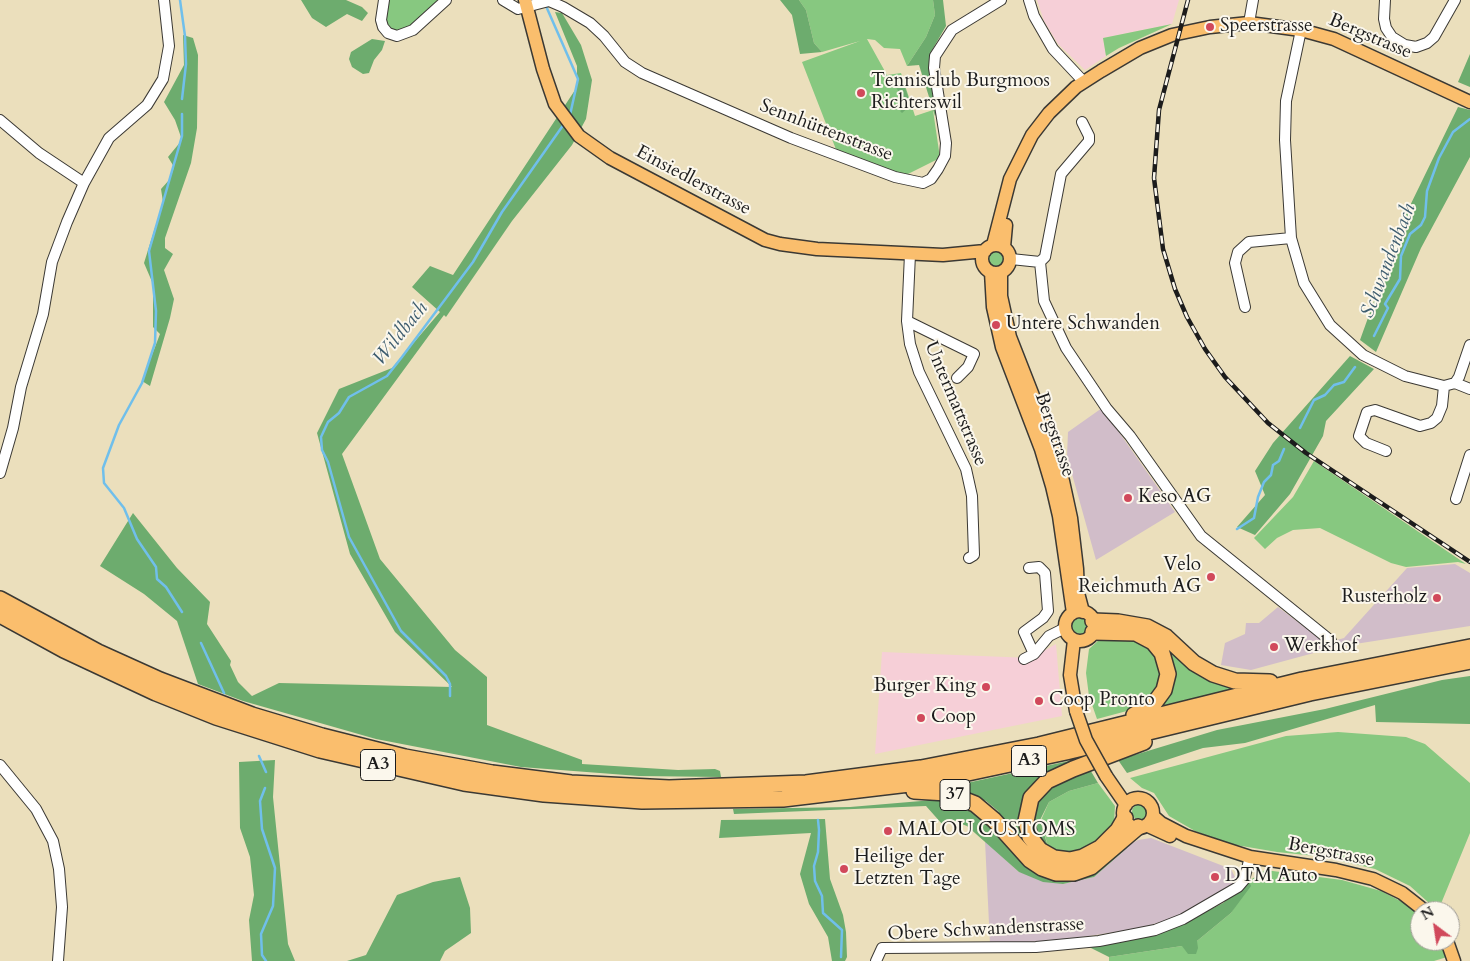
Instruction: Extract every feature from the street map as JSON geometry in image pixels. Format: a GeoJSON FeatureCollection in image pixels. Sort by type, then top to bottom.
{"type":"FeatureCollection","features":[{"type":"Feature","properties":{"kind":"highway","name":"A3"},"geometry":{"type":"LineString","coordinates":[[0,599],[119,661],[183,689],[252,715],[322,736],[397,756],[464,769],[546,780],[669,788],[750,787],[815,782],[886,774],[960,762],[1302,680],[1470,647]]}},
{"type":"Feature","properties":{"kind":"highway","name":"A3"},"geometry":{"type":"LineString","coordinates":[[0,615],[121,678],[216,717],[320,750],[406,772],[519,791],[627,800],[735,801],[840,794],[955,776],[1058,754],[1338,687],[1470,661]]}},
{"type":"Feature","properties":{"kind":"highway"},"geometry":{"type":"LineString","coordinates":[[1083,626],[1132,624],[1152,629],[1166,637],[1199,666],[1223,678],[1249,682],[1302,680]]}},
{"type":"Feature","properties":{"kind":"highway"},"geometry":{"type":"LineString","coordinates":[[1083,626],[1140,634],[1156,645],[1167,666],[1166,686],[1156,702],[1143,712],[1104,729]]}},
{"type":"Feature","properties":{"kind":"highway"},"geometry":{"type":"LineString","coordinates":[[1129,807],[1118,830],[1100,848],[1083,857],[1070,860],[1054,858],[1040,850],[1032,840],[1026,824],[1026,813],[1031,798],[1041,786],[1054,777],[1216,716]]}},
{"type":"Feature","properties":{"kind":"highway","name":"37"},"geometry":{"type":"LineString","coordinates":[[840,794],[925,790],[957,795],[985,811],[1034,863],[1046,870],[1060,873],[1079,872],[1094,865],[1146,823]]}},
{"type":"Feature","properties":{"kind":"main road","name":"Einsiedlerstrasse"},"geometry":{"type":"LineString","coordinates":[[530,4],[549,88],[555,104],[567,122],[580,136],[610,158],[765,240],[817,249],[910,254],[943,255],[998,250]]}},
{"type":"Feature","properties":{"kind":"main road","name":"Bergstrasse"},"geometry":{"type":"LineString","coordinates":[[1412,901],[1402,893],[1374,880],[1336,870],[1250,857],[1186,836],[1161,823],[1129,824],[1129,807],[1086,740],[1070,670],[1083,626],[1071,518],[1063,481],[1046,429],[1012,344],[1001,296],[992,270],[982,258],[998,250],[1012,199],[1028,160],[1055,117],[1078,92],[1084,82],[1126,55],[1157,40],[1194,30],[1249,23],[1300,30],[1343,43],[1470,102]]}},
{"type":"Feature","properties":{"kind":"main road","name":"Bergstrasse"},"geometry":{"type":"LineString","coordinates":[[992,270],[1007,268],[998,250]]}},
{"type":"Feature","properties":{"kind":"main road","name":"Einsiedlerstrasse"},"geometry":{"type":"LineString","coordinates":[[943,255],[992,270]]}},
{"type":"Feature","properties":{"kind":"main road"},"geometry":{"type":"LineString","coordinates":[[1065,628],[1069,637],[1083,626]]}},
{"type":"Feature","properties":{"kind":"main road","name":"Bergstrasse"},"geometry":{"type":"LineString","coordinates":[[1129,807],[1144,799],[1150,804],[1146,823]]}},
{"type":"Feature","properties":{"kind":"street"},"geometry":{"type":"LineString","coordinates":[[0,473],[13,428],[21,387],[43,314],[52,262],[84,183],[109,138],[147,105],[164,79],[169,46],[164,0]]}},
{"type":"Feature","properties":{"kind":"street"},"geometry":{"type":"LineString","coordinates":[[384,0],[381,20],[383,27],[388,33],[397,36],[413,30],[446,0]]}},
{"type":"Feature","properties":{"kind":"street"},"geometry":{"type":"LineString","coordinates":[[503,0],[518,10],[530,4]]}},
{"type":"Feature","properties":{"kind":"street","name":"Sennhüttenstrasse"},"geometry":{"type":"LineString","coordinates":[[530,4],[550,1],[577,14],[604,36],[625,62],[642,73],[791,138],[895,177],[922,183],[931,179],[945,156],[946,143],[934,68],[935,56],[952,30],[1001,0]]}},
{"type":"Feature","properties":{"kind":"street"},"geometry":{"type":"LineString","coordinates":[[1029,0],[1034,16],[1053,49],[1084,82]]}},
{"type":"Feature","properties":{"kind":"street"},"geometry":{"type":"LineString","coordinates":[[1249,23],[1253,0]]}},
{"type":"Feature","properties":{"kind":"street"},"geometry":{"type":"LineString","coordinates":[[1384,0],[1384,19],[1386,28],[1392,37],[1405,45],[1416,46],[1427,43],[1434,37],[1455,0]]}},
{"type":"Feature","properties":{"kind":"street"},"geometry":{"type":"LineString","coordinates":[[1300,30],[1286,101],[1285,140],[1291,238],[1298,267],[1311,298],[1330,326],[1345,341],[1380,365],[1405,376],[1444,386],[1455,383],[1470,389]]}},
{"type":"Feature","properties":{"kind":"street"},"geometry":{"type":"LineString","coordinates":[[0,120],[39,153],[84,183]]}},
{"type":"Feature","properties":{"kind":"street"},"geometry":{"type":"LineString","coordinates":[[1040,262],[1045,257],[1061,174],[1089,141],[1089,136],[1082,122]]}},
{"type":"Feature","properties":{"kind":"street"},"geometry":{"type":"LineString","coordinates":[[1245,307],[1236,263],[1238,252],[1249,242],[1291,238]]}},
{"type":"Feature","properties":{"kind":"street"},"geometry":{"type":"LineString","coordinates":[[998,250],[1040,262]]}},
{"type":"Feature","properties":{"kind":"street","name":"Untermattstrasse"},"geometry":{"type":"LineString","coordinates":[[910,254],[907,321],[913,356],[966,469],[972,496],[974,555],[969,558]]}},
{"type":"Feature","properties":{"kind":"street"},"geometry":{"type":"LineString","coordinates":[[1040,262],[1044,301],[1066,348],[1182,512],[1201,536],[1219,552],[1331,641]]}},
{"type":"Feature","properties":{"kind":"street","name":"Untermattstrasse"},"geometry":{"type":"LineString","coordinates":[[907,321],[974,354],[968,368],[957,378]]}},
{"type":"Feature","properties":{"kind":"street"},"geometry":{"type":"LineString","coordinates":[[1455,383],[1459,377],[1470,345]]}},
{"type":"Feature","properties":{"kind":"street"},"geometry":{"type":"LineString","coordinates":[[1386,451],[1366,442],[1359,436],[1367,412],[1374,410],[1420,426],[1431,423],[1437,418],[1442,406],[1444,386]]}},
{"type":"Feature","properties":{"kind":"street"},"geometry":{"type":"LineString","coordinates":[[1456,499],[1470,455]]}},
{"type":"Feature","properties":{"kind":"street"},"geometry":{"type":"LineString","coordinates":[[1028,568],[1039,567],[1045,573],[1048,611],[1043,618],[1024,632],[1034,654]]}},
{"type":"Feature","properties":{"kind":"street"},"geometry":{"type":"LineString","coordinates":[[1024,659],[1034,654],[1049,636],[1065,628]]}},
{"type":"Feature","properties":{"kind":"street"},"geometry":{"type":"LineString","coordinates":[[0,765],[36,809],[54,841],[60,869],[62,907],[58,961]]}},
{"type":"Feature","properties":{"kind":"street","name":"Obere Schwandenstrasse"},"geometry":{"type":"LineString","coordinates":[[876,961],[882,948],[1036,947],[1099,941],[1155,930],[1192,915],[1238,887],[1244,880],[1250,857]]}},
{"type":"Feature","properties":{"kind":"shaded area"},"geometry":{"type":"Polygon","coordinates":[[[1037,0],[1179,0],[1172,24],[1103,38],[1106,56],[1085,70],[1058,44],[1044,21],[1037,0]]]}},
{"type":"Feature","properties":{"kind":"shaded area"},"geometry":{"type":"Polygon","coordinates":[[[1102,408],[1175,512],[1096,560],[1067,456],[1068,432],[1102,408]]]}},
{"type":"Feature","properties":{"kind":"shaded area"},"geometry":{"type":"Polygon","coordinates":[[[1455,564],[1470,573],[1470,626],[1336,647],[1251,670],[1221,665],[1225,643],[1245,634],[1246,623],[1259,623],[1278,607],[1326,643],[1344,638],[1407,568],[1455,564]]]}},
{"type":"Feature","properties":{"kind":"shaded area"},"geometry":{"type":"Polygon","coordinates":[[[1056,644],[1062,716],[875,754],[882,652],[1031,658],[1056,644]]]}},
{"type":"Feature","properties":{"kind":"shaded area"},"geometry":{"type":"Polygon","coordinates":[[[1151,838],[1231,869],[1236,879],[1233,885],[1186,914],[1141,928],[1063,940],[990,944],[985,841],[1019,872],[1063,884],[1094,877],[1131,844],[1138,840],[1151,838]]]}},
{"type":"Feature","properties":{"kind":"green space"},"geometry":{"type":"Polygon","coordinates":[[[301,0],[346,0],[362,7],[368,13],[362,21],[347,14],[326,27],[312,18],[301,0]]]}},
{"type":"Feature","properties":{"kind":"green space"},"geometry":{"type":"Polygon","coordinates":[[[389,0],[445,0],[412,30],[393,32],[386,21],[389,0]]]}},
{"type":"Feature","properties":{"kind":"green space"},"geometry":{"type":"Polygon","coordinates":[[[780,0],[799,0],[806,10],[814,43],[822,52],[800,54],[792,15],[780,0]]]}},
{"type":"Feature","properties":{"kind":"green space","name":"Tennisclub Burgmoos Richterswil"},"geometry":{"type":"Polygon","coordinates":[[[799,0],[933,0],[935,15],[926,37],[907,66],[900,49],[884,48],[875,40],[867,39],[887,75],[901,73],[915,116],[933,110],[940,158],[904,176],[837,152],[802,62],[860,41],[822,52],[814,43],[806,10],[799,0]]]}},
{"type":"Feature","properties":{"kind":"green space"},"geometry":{"type":"Polygon","coordinates":[[[933,0],[943,0],[946,26],[931,52],[929,63],[937,112],[935,116],[919,65],[907,66],[926,37],[935,15],[933,0]]]}},
{"type":"Feature","properties":{"kind":"green space"},"geometry":{"type":"Polygon","coordinates":[[[555,12],[562,13],[581,45],[592,80],[586,119],[572,145],[512,221],[446,317],[444,315],[342,454],[380,559],[455,650],[487,677],[487,725],[582,760],[582,764],[678,770],[715,769],[720,771],[721,777],[639,776],[521,767],[376,739],[243,701],[198,684],[177,621],[144,594],[100,566],[133,513],[177,568],[210,602],[207,624],[231,661],[230,665],[238,682],[252,696],[279,683],[452,687],[395,632],[350,554],[317,433],[339,389],[392,368],[440,312],[412,287],[430,266],[453,275],[577,87],[577,66],[555,12]]]}},
{"type":"Feature","properties":{"kind":"green space"},"geometry":{"type":"Polygon","coordinates":[[[1172,24],[1119,48],[1106,56],[1103,38],[1172,24]]]}},
{"type":"Feature","properties":{"kind":"green space"},"geometry":{"type":"Polygon","coordinates":[[[183,35],[193,38],[198,55],[197,128],[191,163],[165,238],[165,248],[173,254],[164,270],[174,299],[150,386],[142,381],[160,334],[153,327],[153,284],[144,263],[163,202],[161,189],[170,179],[174,167],[168,157],[182,140],[175,120],[164,102],[184,65],[183,35]]]}},
{"type":"Feature","properties":{"kind":"green space"},"geometry":{"type":"Polygon","coordinates":[[[372,39],[385,41],[369,73],[363,74],[352,67],[349,59],[351,52],[372,39]]]}},
{"type":"Feature","properties":{"kind":"green space"},"geometry":{"type":"Polygon","coordinates":[[[1470,54],[1470,87],[1458,82],[1470,54]]]}},
{"type":"Feature","properties":{"kind":"green space"},"geometry":{"type":"Polygon","coordinates":[[[902,79],[911,105],[902,113],[900,111],[905,108],[893,82],[902,79]]]}},
{"type":"Feature","properties":{"kind":"green space"},"geometry":{"type":"Polygon","coordinates":[[[1458,107],[1470,110],[1470,157],[1421,248],[1376,352],[1360,340],[1404,218],[1458,107]]]}},
{"type":"Feature","properties":{"kind":"green space"},"geometry":{"type":"Polygon","coordinates":[[[996,249],[1002,252],[1005,258],[1002,264],[996,267],[990,264],[987,258],[990,252],[996,249]]]}},
{"type":"Feature","properties":{"kind":"green space"},"geometry":{"type":"Polygon","coordinates":[[[1350,356],[1374,369],[1326,421],[1323,436],[1290,494],[1255,535],[1237,527],[1265,495],[1255,471],[1273,443],[1350,356]]]}},
{"type":"Feature","properties":{"kind":"green space"},"geometry":{"type":"Polygon","coordinates":[[[1314,461],[1466,564],[1458,562],[1406,567],[1391,563],[1320,528],[1293,530],[1277,538],[1265,549],[1254,538],[1293,497],[1314,461]]]}},
{"type":"Feature","properties":{"kind":"green space"},"geometry":{"type":"Polygon","coordinates":[[[1080,618],[1088,626],[1080,634],[1072,626],[1080,618]]]}},
{"type":"Feature","properties":{"kind":"green space"},"geometry":{"type":"Polygon","coordinates":[[[1130,626],[1236,688],[1157,708],[1138,708],[1097,719],[1089,696],[1086,673],[1089,649],[1099,640],[1130,626]]]}},
{"type":"Feature","properties":{"kind":"green space"},"geometry":{"type":"Polygon","coordinates":[[[1470,676],[1470,724],[1376,722],[1375,705],[1245,743],[1203,748],[1127,773],[1118,760],[1217,730],[1325,709],[1442,680],[1470,676]]]}},
{"type":"Feature","properties":{"kind":"green space"},"geometry":{"type":"Polygon","coordinates":[[[1338,732],[1406,737],[1425,744],[1470,783],[1470,833],[1442,901],[1427,901],[1410,886],[1375,869],[1325,857],[1277,852],[1230,844],[1195,831],[1169,816],[1154,793],[1142,788],[1130,778],[1286,736],[1338,732]]]}},
{"type":"Feature","properties":{"kind":"green space"},"geometry":{"type":"Polygon","coordinates":[[[1083,758],[1098,783],[1069,791],[1049,802],[1040,820],[1048,847],[1044,862],[1018,841],[998,811],[986,801],[961,790],[962,784],[1083,758]]]}},
{"type":"Feature","properties":{"kind":"green space"},"geometry":{"type":"Polygon","coordinates":[[[275,760],[273,797],[288,944],[295,961],[252,961],[249,920],[254,895],[250,857],[240,828],[239,762],[275,760]]]}},
{"type":"Feature","properties":{"kind":"green space"},"geometry":{"type":"Polygon","coordinates":[[[1098,783],[1115,806],[1114,823],[1107,833],[1098,842],[1076,853],[1062,853],[1048,847],[1041,820],[1049,802],[1069,791],[1098,783]]]}},
{"type":"Feature","properties":{"kind":"green space"},"geometry":{"type":"Polygon","coordinates":[[[945,799],[967,805],[1034,868],[1130,841],[1127,848],[1094,877],[1063,884],[1043,882],[1019,872],[967,826],[951,820],[942,824],[926,806],[734,814],[733,809],[850,807],[945,799]]]}},
{"type":"Feature","properties":{"kind":"green space"},"geometry":{"type":"Polygon","coordinates":[[[1140,804],[1148,812],[1140,820],[1132,812],[1140,804]]]}},
{"type":"Feature","properties":{"kind":"green space"},"geometry":{"type":"Polygon","coordinates":[[[825,819],[830,879],[843,915],[846,932],[847,957],[845,961],[832,961],[828,937],[809,904],[800,874],[811,833],[719,838],[721,820],[825,819]]]}},
{"type":"Feature","properties":{"kind":"green space"},"geometry":{"type":"Polygon","coordinates":[[[1265,870],[1342,880],[1381,891],[1410,907],[1410,951],[1445,951],[1447,957],[1434,961],[1109,961],[1109,957],[1182,946],[1197,941],[1231,913],[1249,881],[1265,870]]]}},
{"type":"Feature","properties":{"kind":"green space"},"geometry":{"type":"Polygon","coordinates":[[[460,877],[470,908],[471,933],[445,951],[440,961],[347,961],[366,955],[397,895],[433,882],[460,877]]]}},
{"type":"Feature","properties":{"kind":"green space"},"geometry":{"type":"Polygon","coordinates":[[[1249,881],[1251,886],[1231,913],[1197,941],[1198,948],[1196,954],[1188,954],[1182,946],[1109,957],[1087,946],[1188,921],[1223,903],[1249,881]]]}},
{"type":"Feature","properties":{"kind":"waterway"},"geometry":{"type":"LineString","coordinates":[[180,0],[185,36],[186,64],[182,99]]}},
{"type":"Feature","properties":{"kind":"waterway","name":"Wildbach"},"geometry":{"type":"LineString","coordinates":[[546,6],[578,79],[570,115]]}},
{"type":"Feature","properties":{"kind":"waterway"},"geometry":{"type":"LineString","coordinates":[[182,114],[182,136],[149,251],[156,311],[155,343],[142,383],[119,425],[103,468],[104,483],[124,508],[137,539],[156,567],[157,579],[166,587],[182,612]]}},
{"type":"Feature","properties":{"kind":"waterway","name":"Schwandenbach"},"geometry":{"type":"LineString","coordinates":[[1374,336],[1388,308],[1385,304],[1400,279],[1401,256],[1410,234],[1421,225],[1425,217],[1427,191],[1439,158],[1453,132],[1470,119]]}},
{"type":"Feature","properties":{"kind":"waterway","name":"Wildbach"},"geometry":{"type":"LineString","coordinates":[[450,696],[450,684],[446,676],[401,631],[349,537],[328,462],[322,450],[321,437],[328,422],[339,413],[349,397],[387,376],[402,357],[473,262],[502,212],[564,124]]}},
{"type":"Feature","properties":{"kind":"waterway","name":"Schwandenbach"},"geometry":{"type":"LineString","coordinates":[[1300,428],[1314,400],[1325,395],[1334,385],[1344,382],[1355,367]]}},
{"type":"Feature","properties":{"kind":"waterway","name":"Schwandenbach"},"geometry":{"type":"LineString","coordinates":[[1237,529],[1254,518],[1258,497],[1264,482],[1271,475],[1273,465],[1279,461],[1284,449]]}},
{"type":"Feature","properties":{"kind":"waterway"},"geometry":{"type":"LineString","coordinates":[[201,643],[224,693]]}},
{"type":"Feature","properties":{"kind":"waterway"},"geometry":{"type":"LineString","coordinates":[[259,756],[266,772]]}},
{"type":"Feature","properties":{"kind":"waterway"},"geometry":{"type":"LineString","coordinates":[[265,788],[260,801],[262,829],[275,868],[273,906],[261,934],[262,955],[266,961]]}},
{"type":"Feature","properties":{"kind":"waterway"},"geometry":{"type":"LineString","coordinates":[[818,820],[818,852],[814,866],[815,881],[822,896],[823,913],[842,930],[841,957]]}},
{"type":"Feature","properties":{"kind":"railway"},"geometry":{"type":"LineString","coordinates":[[1188,0],[1159,110],[1154,178],[1163,249],[1175,289],[1187,317],[1205,349],[1225,377],[1268,423],[1306,453],[1470,562]]}},
{"type":"Feature","properties":{"kind":"place","name":"Speerstrasse"},"geometry":{"type":"Point","coordinates":[1210,27]}},
{"type":"Feature","properties":{"kind":"place","name":"Tennisclub Burgmoos Richterswil"},"geometry":{"type":"Point","coordinates":[861,93]}},
{"type":"Feature","properties":{"kind":"place","name":"Untere Schwanden"},"geometry":{"type":"Point","coordinates":[996,325]}},
{"type":"Feature","properties":{"kind":"place","name":"Keso AG"},"geometry":{"type":"Point","coordinates":[1128,498]}},
{"type":"Feature","properties":{"kind":"place","name":"Velo Reichmuth AG"},"geometry":{"type":"Point","coordinates":[1211,577]}},
{"type":"Feature","properties":{"kind":"place","name":"Rusterholz"},"geometry":{"type":"Point","coordinates":[1437,598]}},
{"type":"Feature","properties":{"kind":"place","name":"Werkhof"},"geometry":{"type":"Point","coordinates":[1274,647]}},
{"type":"Feature","properties":{"kind":"place","name":"Burger King"},"geometry":{"type":"Point","coordinates":[986,687]}},
{"type":"Feature","properties":{"kind":"place","name":"Coop Pronto"},"geometry":{"type":"Point","coordinates":[1039,701]}},
{"type":"Feature","properties":{"kind":"place","name":"Coop"},"geometry":{"type":"Point","coordinates":[921,718]}},
{"type":"Feature","properties":{"kind":"place","name":"MALOU CUSTOMS"},"geometry":{"type":"Point","coordinates":[888,831]}},
{"type":"Feature","properties":{"kind":"place","name":"Heilige der Letzten Tage"},"geometry":{"type":"Point","coordinates":[844,869]}},
{"type":"Feature","properties":{"kind":"place","name":"DTM Auto"},"geometry":{"type":"Point","coordinates":[1215,877]}}]}
